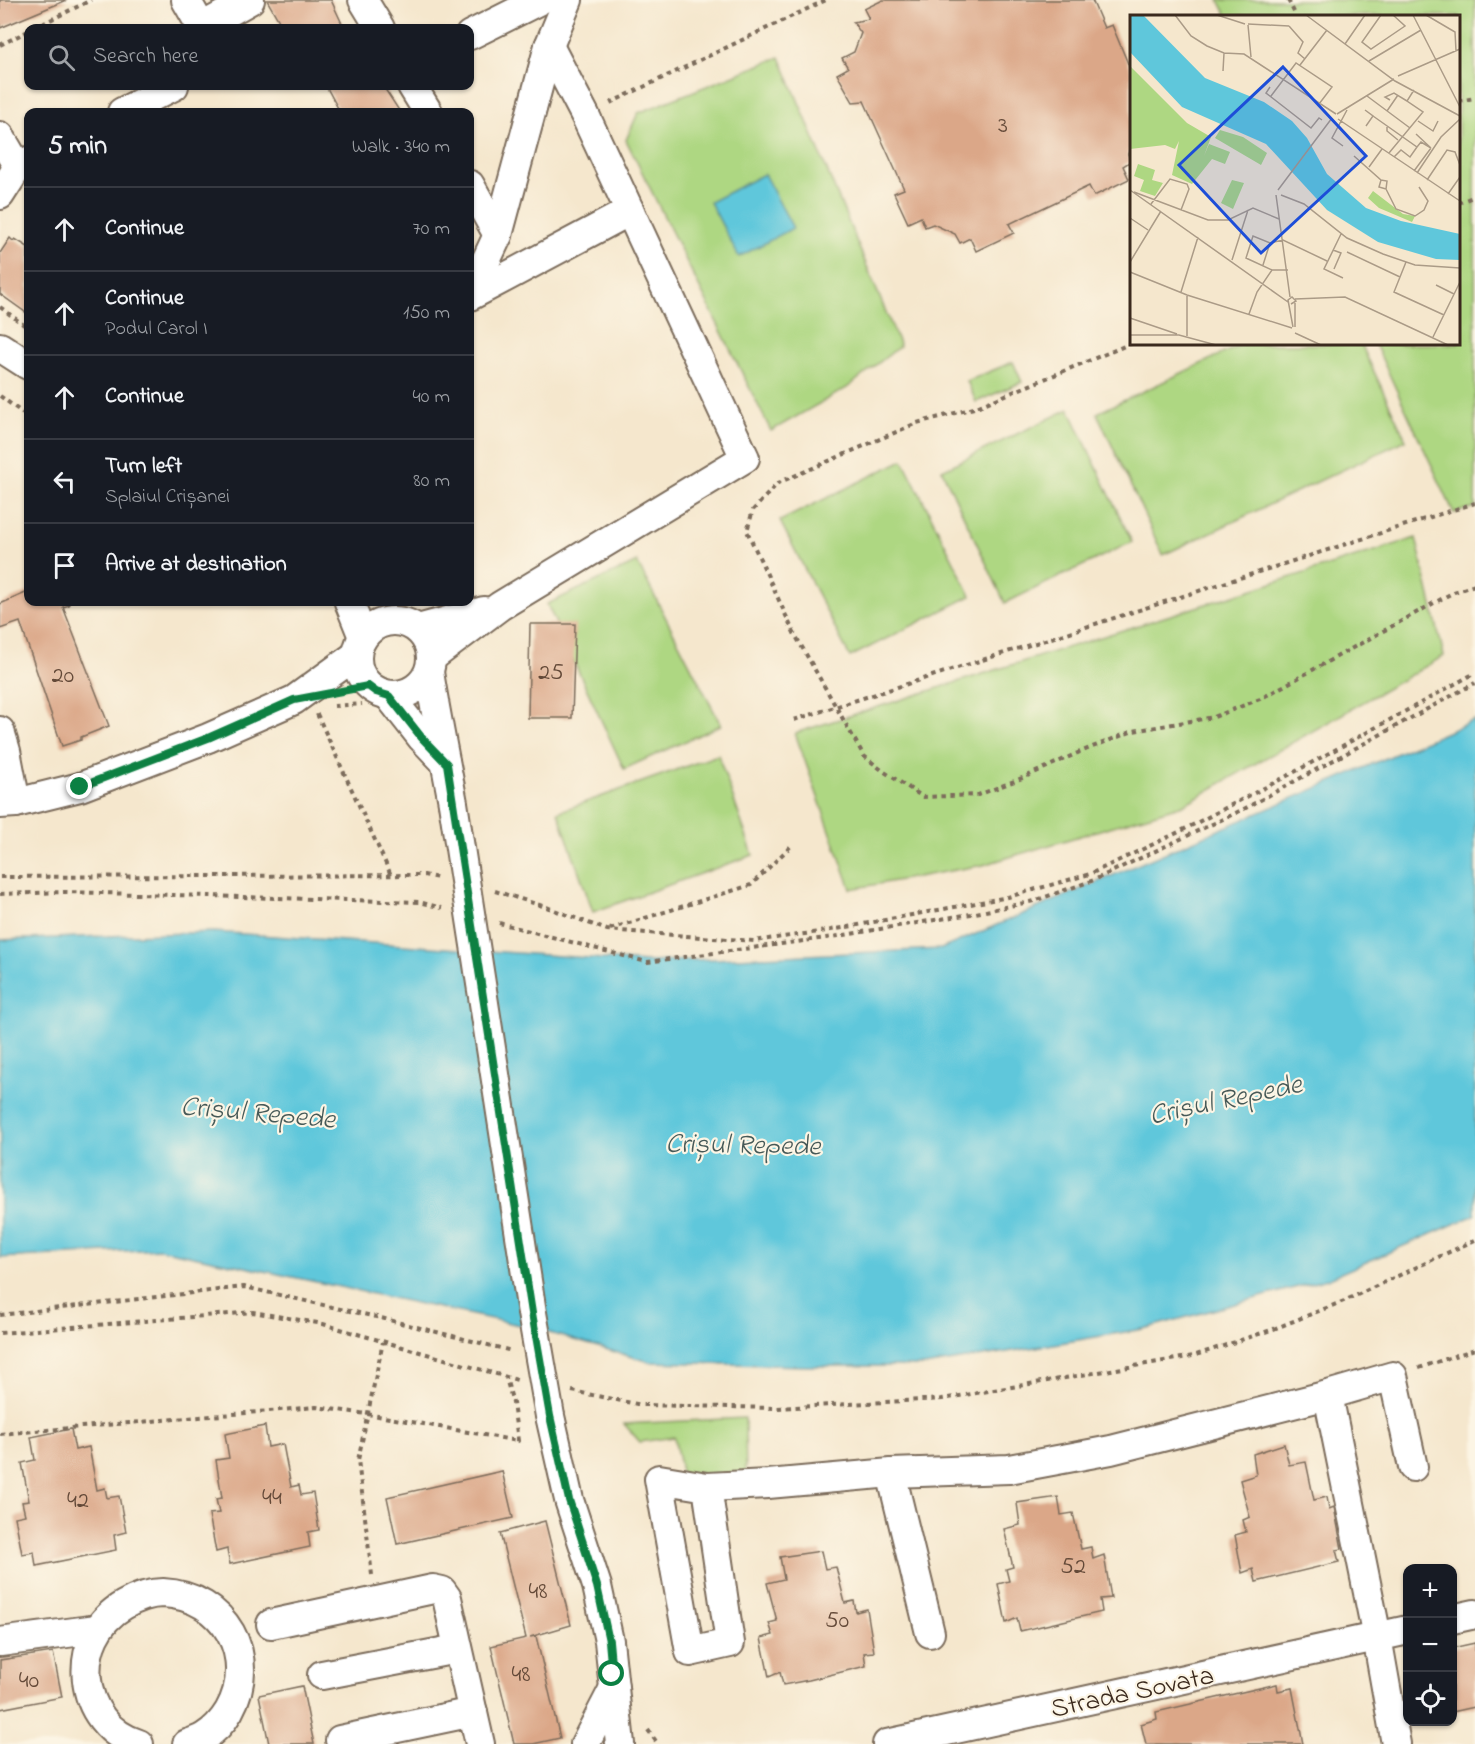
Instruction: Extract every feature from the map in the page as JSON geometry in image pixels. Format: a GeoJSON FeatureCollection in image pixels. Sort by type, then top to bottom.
{"type":"FeatureCollection","features":[{"type":"Feature","properties":{"kind":"street"},"geometry":{"type":"LineString","coordinates":[[186,0],[200,24]]}},
{"type":"Feature","properties":{"kind":"street"},"geometry":{"type":"LineString","coordinates":[[209,24],[250,0]]}},
{"type":"Feature","properties":{"kind":"street"},"geometry":{"type":"LineString","coordinates":[[363,0],[378,24]]}},
{"type":"Feature","properties":{"kind":"street"},"geometry":{"type":"LineString","coordinates":[[474,33],[540,0]]}},
{"type":"Feature","properties":{"kind":"street"},"geometry":{"type":"LineString","coordinates":[[474,287],[498,235],[549,46],[568,0]]}},
{"type":"Feature","properties":{"kind":"street"},"geometry":{"type":"LineString","coordinates":[[0,731],[6,751],[8,804],[80,787],[304,704],[378,691],[402,695],[412,692],[422,683],[430,665],[500,606],[745,458],[585,115],[549,46]]}},
{"type":"Feature","properties":{"kind":"street"},"geometry":{"type":"LineString","coordinates":[[130,108],[166,90]]}},
{"type":"Feature","properties":{"kind":"street"},"geometry":{"type":"LineString","coordinates":[[414,90],[426,108]]}},
{"type":"Feature","properties":{"kind":"street"},"geometry":{"type":"LineString","coordinates":[[0,136],[23,164],[0,195]]}},
{"type":"Feature","properties":{"kind":"street"},"geometry":{"type":"LineString","coordinates":[[474,192],[498,235]]}},
{"type":"Feature","properties":{"kind":"street"},"geometry":{"type":"LineString","coordinates":[[474,294],[630,211]]}},
{"type":"Feature","properties":{"kind":"street"},"geometry":{"type":"LineString","coordinates":[[0,347],[24,362]]}},
{"type":"Feature","properties":{"kind":"street"},"geometry":{"type":"LineString","coordinates":[[350,606],[359,646],[360,675],[447,764]]}},
{"type":"Feature","properties":{"kind":"street"},"geometry":{"type":"LineString","coordinates":[[376,606],[426,640],[438,731],[447,764],[550,1416],[569,1500],[597,1586],[609,1641],[620,1744]]}},
{"type":"Feature","properties":{"kind":"street"},"geometry":{"type":"LineString","coordinates":[[304,704],[359,646],[372,628],[383,622],[407,625],[500,606]]}},
{"type":"Feature","properties":{"kind":"street"},"geometry":{"type":"LineString","coordinates":[[707,1487],[729,1644],[690,1652],[659,1479],[707,1487],[891,1473],[1010,1469],[1112,1450],[1328,1395],[1393,1376],[1413,1467]]}},
{"type":"Feature","properties":{"kind":"street"},"geometry":{"type":"LineString","coordinates":[[1328,1395],[1377,1637],[1396,1744]]}},
{"type":"Feature","properties":{"kind":"street"},"geometry":{"type":"LineString","coordinates":[[891,1473],[930,1633]]}},
{"type":"Feature","properties":{"kind":"street"},"geometry":{"type":"LineString","coordinates":[[271,1624],[433,1589],[442,1591],[447,1598],[480,1744]]}},
{"type":"Feature","properties":{"kind":"street"},"geometry":{"type":"LineString","coordinates":[[139,1744],[129,1741],[108,1726],[93,1705],[86,1679],[87,1654],[97,1629],[114,1610],[136,1598],[161,1593],[186,1596],[209,1607],[227,1626],[238,1648],[241,1673],[236,1698],[223,1721],[204,1737],[187,1744]]}},
{"type":"Feature","properties":{"kind":"street"},"geometry":{"type":"LineString","coordinates":[[1457,1618],[1475,1614]]}},
{"type":"Feature","properties":{"kind":"street"},"geometry":{"type":"LineString","coordinates":[[0,1642],[97,1629]]}},
{"type":"Feature","properties":{"kind":"street","name":"Strada Sovata"},"geometry":{"type":"LineString","coordinates":[[887,1744],[1403,1631]]}},
{"type":"Feature","properties":{"kind":"street"},"geometry":{"type":"LineString","coordinates":[[322,1675],[457,1648]]}},
{"type":"Feature","properties":{"kind":"street"},"geometry":{"type":"LineString","coordinates":[[585,1744],[614,1688]]}},
{"type":"Feature","properties":{"kind":"street"},"geometry":{"type":"LineString","coordinates":[[340,1740],[473,1712]]}},
{"type":"Feature","properties":{"kind":"path"},"geometry":{"type":"LineString","coordinates":[[42,24],[91,0]]}},
{"type":"Feature","properties":{"kind":"path"},"geometry":{"type":"LineString","coordinates":[[585,115],[826,0]]}},
{"type":"Feature","properties":{"kind":"path"},"geometry":{"type":"LineString","coordinates":[[1288,0],[1296,15]]}},
{"type":"Feature","properties":{"kind":"path"},"geometry":{"type":"LineString","coordinates":[[0,45],[24,33]]}},
{"type":"Feature","properties":{"kind":"path"},"geometry":{"type":"LineString","coordinates":[[1460,101],[1475,98]]}},
{"type":"Feature","properties":{"kind":"path"},"geometry":{"type":"LineString","coordinates":[[1460,202],[1475,196]]}},
{"type":"Feature","properties":{"kind":"path"},"geometry":{"type":"LineString","coordinates":[[0,308],[24,325]]}},
{"type":"Feature","properties":{"kind":"path"},"geometry":{"type":"LineString","coordinates":[[1130,344],[974,408],[917,423],[778,483],[753,510],[747,531],[794,633],[864,756],[883,771],[923,797],[978,795],[1133,731],[1214,717],[1260,699],[1455,592],[1475,585]]}},
{"type":"Feature","properties":{"kind":"path"},"geometry":{"type":"LineString","coordinates":[[0,396],[24,414]]}},
{"type":"Feature","properties":{"kind":"path"},"geometry":{"type":"LineString","coordinates":[[794,720],[1475,503]]}},
{"type":"Feature","properties":{"kind":"path"},"geometry":{"type":"LineString","coordinates":[[494,890],[607,930],[754,941],[826,931],[1008,897],[1090,874],[1179,832],[1475,674]]}},
{"type":"Feature","properties":{"kind":"path"},"geometry":{"type":"LineString","coordinates":[[499,923],[647,962],[816,939],[971,914],[1034,901],[1094,880],[1242,810],[1475,683]]}},
{"type":"Feature","properties":{"kind":"path"},"geometry":{"type":"LineString","coordinates":[[304,704],[391,875]]}},
{"type":"Feature","properties":{"kind":"path"},"geometry":{"type":"LineString","coordinates":[[607,930],[751,885],[794,844]]}},
{"type":"Feature","properties":{"kind":"path"},"geometry":{"type":"LineString","coordinates":[[0,877],[424,875],[447,880]]}},
{"type":"Feature","properties":{"kind":"path"},"geometry":{"type":"LineString","coordinates":[[0,894],[66,892],[419,902],[442,908]]}},
{"type":"Feature","properties":{"kind":"path"},"geometry":{"type":"LineString","coordinates":[[561,1389],[654,1406],[776,1408],[942,1399],[1193,1356],[1271,1330],[1344,1301],[1475,1240]]}},
{"type":"Feature","properties":{"kind":"path"},"geometry":{"type":"LineString","coordinates":[[0,1315],[244,1287],[385,1318],[517,1352]]}},
{"type":"Feature","properties":{"kind":"path"},"geometry":{"type":"LineString","coordinates":[[0,1333],[253,1312],[323,1324],[525,1382]]}},
{"type":"Feature","properties":{"kind":"path"},"geometry":{"type":"LineString","coordinates":[[375,1601],[358,1460],[383,1342]]}},
{"type":"Feature","properties":{"kind":"path"},"geometry":{"type":"LineString","coordinates":[[1393,1376],[1475,1349]]}},
{"type":"Feature","properties":{"kind":"path"},"geometry":{"type":"LineString","coordinates":[[0,1434],[316,1407],[518,1441],[513,1403],[506,1378]]}},
{"type":"Feature","properties":{"kind":"green space"},"geometry":{"type":"Polygon","coordinates":[[[1219,0],[1475,0],[1475,507],[1454,513],[1375,345],[1460,345],[1460,15],[1226,15],[1219,0]]]}},
{"type":"Feature","properties":{"kind":"green space"},"geometry":{"type":"Polygon","coordinates":[[[780,57],[900,346],[847,388],[771,431],[626,140],[638,113],[780,57]]]}},
{"type":"Feature","properties":{"kind":"green space"},"geometry":{"type":"Polygon","coordinates":[[[1241,345],[1361,345],[1406,440],[1163,555],[1097,413],[1241,345]]]}},
{"type":"Feature","properties":{"kind":"green space"},"geometry":{"type":"Polygon","coordinates":[[[1013,362],[1022,382],[976,402],[967,381],[1013,362]]]}},
{"type":"Feature","properties":{"kind":"green space"},"geometry":{"type":"Polygon","coordinates":[[[1069,409],[1132,542],[1005,603],[942,470],[1069,409]]]}},
{"type":"Feature","properties":{"kind":"green space"},"geometry":{"type":"Polygon","coordinates":[[[903,460],[971,596],[850,657],[780,521],[903,460]]]}},
{"type":"Feature","properties":{"kind":"green space"},"geometry":{"type":"Polygon","coordinates":[[[1416,538],[1444,656],[1183,805],[983,865],[851,889],[795,733],[1416,538]]]}},
{"type":"Feature","properties":{"kind":"green space"},"geometry":{"type":"Polygon","coordinates":[[[637,562],[721,725],[624,769],[547,604],[637,562]]]}},
{"type":"Feature","properties":{"kind":"green space"},"geometry":{"type":"Polygon","coordinates":[[[718,755],[753,855],[593,912],[558,812],[718,755]]]}},
{"type":"Feature","properties":{"kind":"green space"},"geometry":{"type":"Polygon","coordinates":[[[745,1418],[746,1482],[683,1481],[674,1437],[640,1442],[624,1424],[745,1418]]]}},
{"type":"Feature","properties":{"kind":"water"},"geometry":{"type":"Polygon","coordinates":[[[764,174],[793,228],[739,257],[710,202],[764,174]]]}},
{"type":"Feature","properties":{"kind":"water","name":"Crișul Repede"},"geometry":{"type":"Polygon","coordinates":[[[1475,720],[1475,1215],[1327,1279],[1143,1329],[924,1366],[808,1366],[650,1362],[529,1327],[160,1249],[0,1258],[0,940],[214,932],[647,962],[941,949],[1475,720]]]}},
{"type":"Feature","properties":{"kind":"building"},"geometry":{"type":"Polygon","coordinates":[[[0,0],[67,0],[0,28],[0,0]]]}},
{"type":"Feature","properties":{"kind":"building"},"geometry":{"type":"Polygon","coordinates":[[[267,0],[331,0],[342,24],[281,24],[267,0]]]}},
{"type":"Feature","properties":{"kind":"building"},"geometry":{"type":"Polygon","coordinates":[[[883,0],[1092,0],[1104,28],[1112,25],[1130,69],[1130,149],[1128,154],[1130,162],[1123,166],[1129,179],[1094,196],[1089,186],[1009,224],[1014,233],[976,251],[970,238],[960,243],[955,234],[933,224],[925,227],[921,217],[908,223],[894,193],[904,189],[864,101],[853,102],[837,74],[848,68],[842,58],[854,52],[861,33],[853,22],[869,19],[864,9],[883,0]]]}},
{"type":"Feature","properties":{"kind":"building"},"geometry":{"type":"Polygon","coordinates":[[[328,90],[386,90],[397,108],[338,108],[328,90]]]}},
{"type":"Feature","properties":{"kind":"building"},"geometry":{"type":"Polygon","coordinates":[[[10,238],[24,245],[24,311],[0,294],[0,253],[10,238]]]}},
{"type":"Feature","properties":{"kind":"building"},"geometry":{"type":"Polygon","coordinates":[[[24,594],[24,606],[66,606],[63,607],[109,726],[81,737],[81,740],[62,746],[20,622],[0,629],[0,604],[24,594]]]}},
{"type":"Feature","properties":{"kind":"building"},"geometry":{"type":"Polygon","coordinates":[[[530,624],[575,624],[572,718],[528,718],[530,624]]]}},
{"type":"Feature","properties":{"kind":"building"},"geometry":{"type":"Polygon","coordinates":[[[265,1426],[268,1447],[283,1444],[291,1487],[299,1485],[301,1495],[313,1493],[319,1530],[308,1532],[310,1547],[230,1564],[227,1549],[216,1552],[209,1514],[219,1513],[216,1499],[222,1498],[216,1460],[229,1458],[225,1434],[265,1426]]]}},
{"type":"Feature","properties":{"kind":"building"},"geometry":{"type":"Polygon","coordinates":[[[71,1429],[75,1450],[89,1447],[97,1490],[105,1488],[107,1498],[119,1496],[126,1532],[114,1535],[116,1550],[36,1566],[34,1552],[22,1554],[15,1517],[25,1515],[22,1502],[29,1501],[22,1463],[35,1460],[31,1437],[71,1429]]]}},
{"type":"Feature","properties":{"kind":"building"},"geometry":{"type":"Polygon","coordinates":[[[1284,1444],[1289,1465],[1306,1462],[1314,1500],[1327,1497],[1329,1509],[1334,1507],[1342,1549],[1336,1550],[1339,1562],[1256,1582],[1253,1569],[1242,1573],[1235,1535],[1246,1532],[1243,1520],[1250,1517],[1240,1480],[1256,1475],[1253,1454],[1284,1444]]]}},
{"type":"Feature","properties":{"kind":"building"},"geometry":{"type":"Polygon","coordinates":[[[502,1471],[513,1518],[397,1544],[387,1497],[502,1471]]]}},
{"type":"Feature","properties":{"kind":"building"},"geometry":{"type":"Polygon","coordinates":[[[1058,1497],[1061,1515],[1073,1513],[1081,1549],[1091,1547],[1093,1559],[1104,1555],[1111,1598],[1100,1599],[1102,1612],[1020,1631],[1017,1618],[1006,1623],[998,1584],[1009,1581],[1006,1569],[1013,1567],[1004,1529],[1020,1525],[1017,1503],[1058,1497]]]}},
{"type":"Feature","properties":{"kind":"building"},"geometry":{"type":"Polygon","coordinates":[[[545,1521],[571,1625],[530,1637],[536,1636],[560,1738],[533,1744],[514,1744],[491,1646],[526,1638],[500,1533],[545,1521]]]}},
{"type":"Feature","properties":{"kind":"building"},"geometry":{"type":"Polygon","coordinates":[[[821,1551],[825,1569],[836,1567],[845,1603],[854,1601],[856,1612],[867,1609],[874,1652],[864,1653],[866,1666],[783,1685],[780,1672],[769,1677],[761,1638],[773,1635],[769,1623],[777,1621],[767,1583],[784,1579],[780,1557],[821,1551]]]}},
{"type":"Feature","properties":{"kind":"building"},"geometry":{"type":"Polygon","coordinates":[[[1475,1643],[1475,1707],[1457,1711],[1457,1672],[1457,1647],[1475,1643]]]}},
{"type":"Feature","properties":{"kind":"building"},"geometry":{"type":"Polygon","coordinates":[[[53,1652],[62,1697],[0,1709],[0,1660],[53,1652]]]}},
{"type":"Feature","properties":{"kind":"building"},"geometry":{"type":"Polygon","coordinates":[[[1277,1684],[1278,1691],[1292,1688],[1303,1744],[1146,1744],[1141,1724],[1157,1719],[1156,1712],[1277,1684]]]}},
{"type":"Feature","properties":{"kind":"building"},"geometry":{"type":"Polygon","coordinates":[[[302,1686],[314,1744],[269,1744],[259,1695],[302,1686]]]}},
{"type":"Feature","properties":{"kind":"route"},"geometry":{"type":"LineString","coordinates":[[80,787],[208,738],[294,700],[368,686],[376,692],[389,696],[422,738],[447,764],[550,1416],[569,1500],[597,1586],[609,1641],[612,1674]]}}]}
